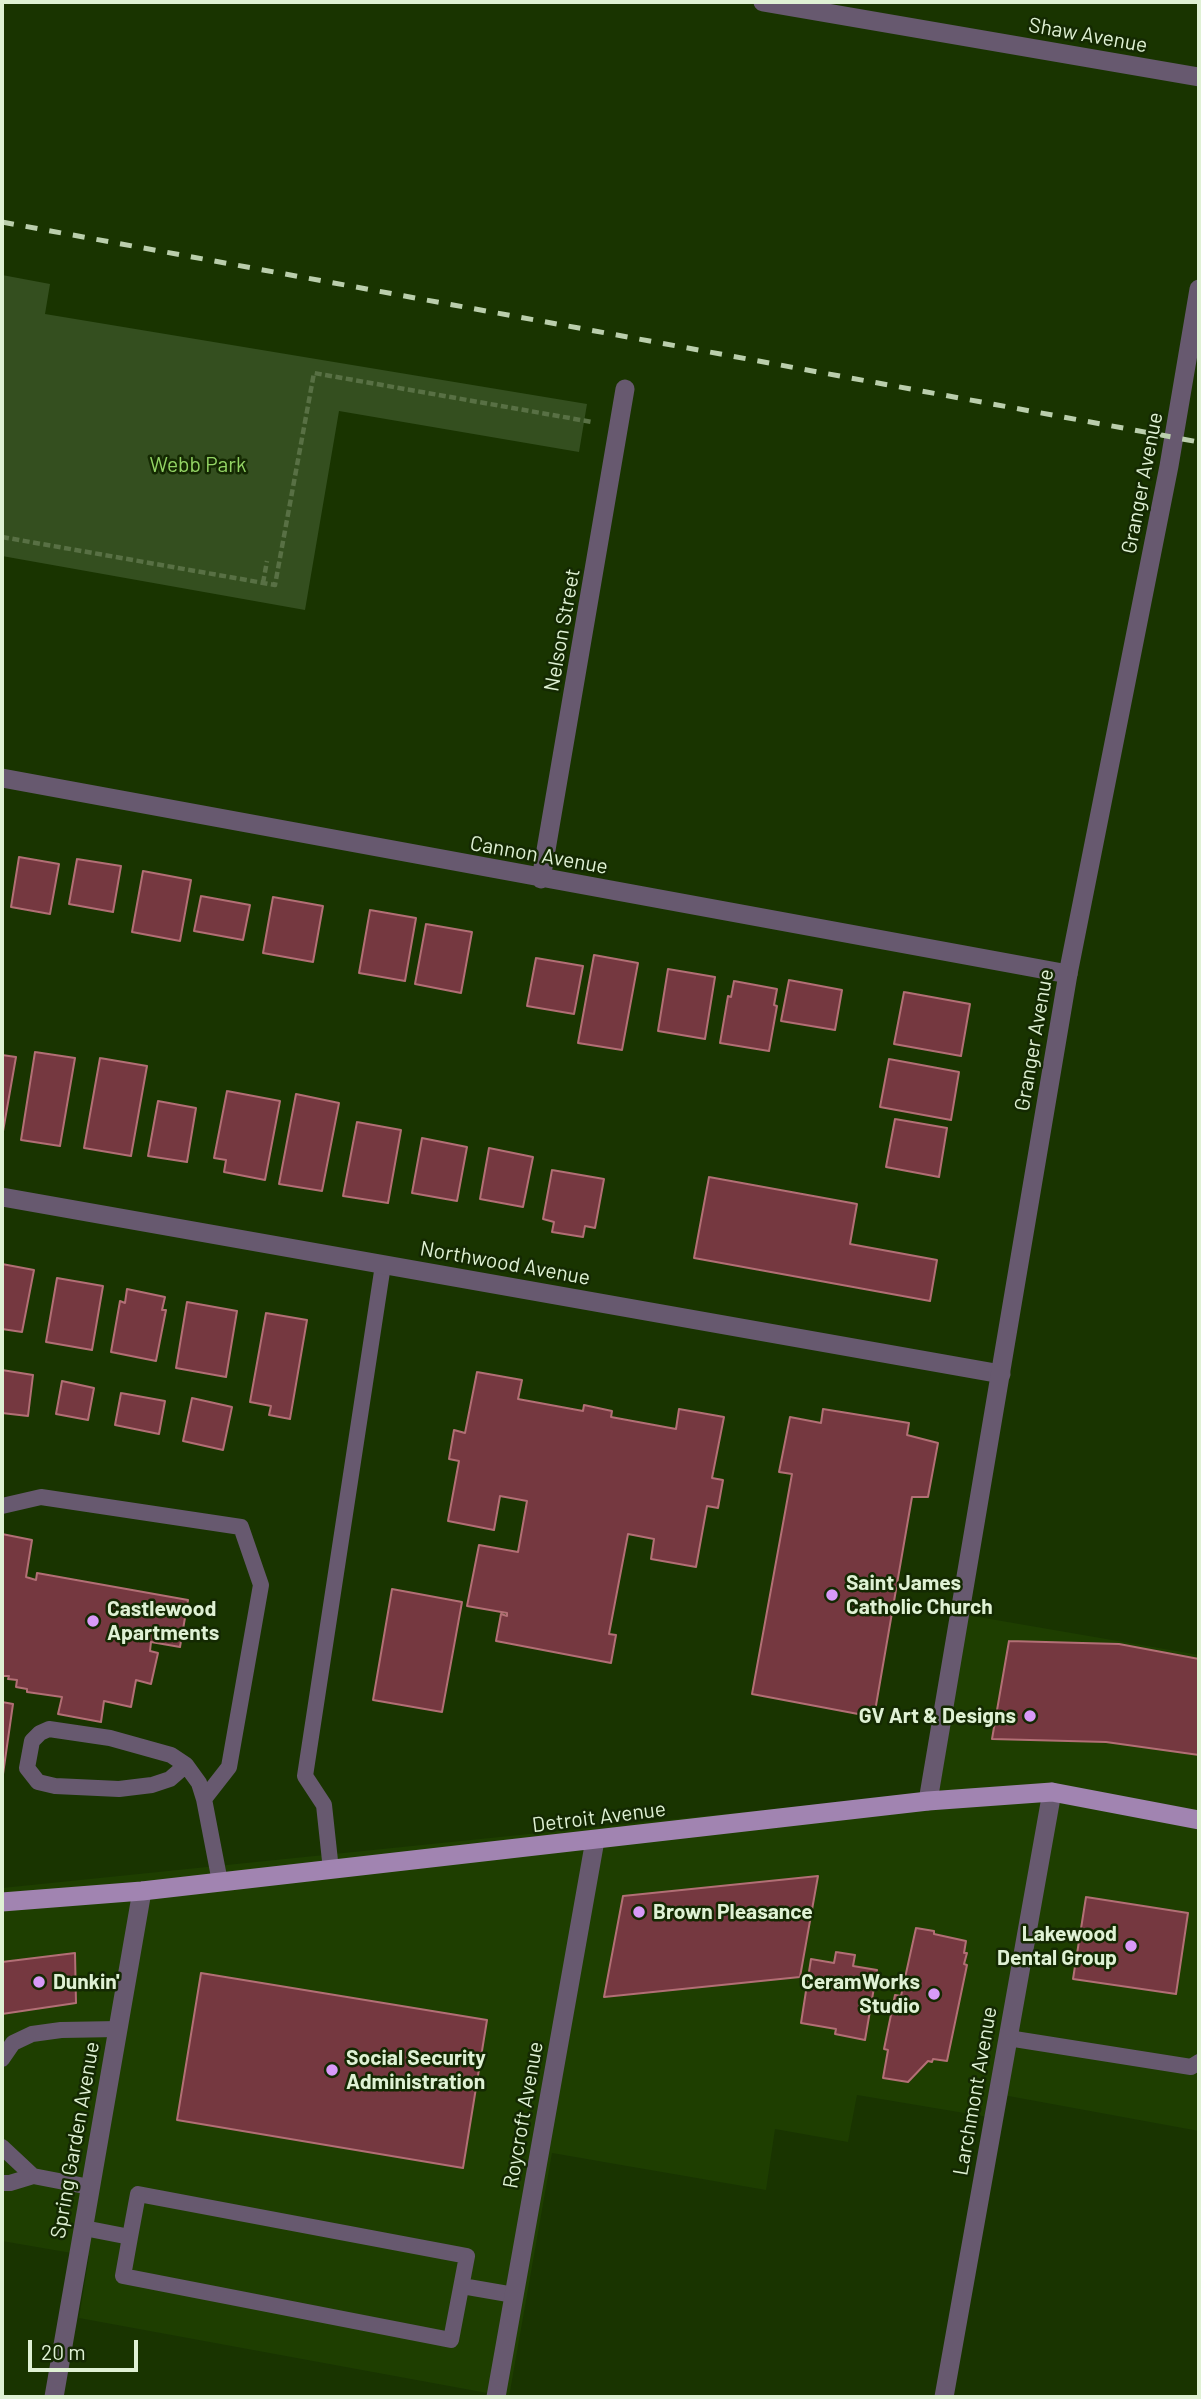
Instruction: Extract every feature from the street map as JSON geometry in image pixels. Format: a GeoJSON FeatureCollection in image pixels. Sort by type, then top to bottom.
{"type":"FeatureCollection","features":[{"type":"Feature","properties":{"kind":"main road","name":"Detroit Avenue"},"geometry":{"type":"LineString","coordinates":[[2,1902],[142,1891],[928,1801],[1052,1792],[1199,1820]]}},
{"type":"Feature","properties":{"kind":"street","name":"Shaw Avenue"},"geometry":{"type":"LineString","coordinates":[[762,2],[1199,77]]}},
{"type":"Feature","properties":{"kind":"street","name":"Granger Avenue"},"geometry":{"type":"LineString","coordinates":[[928,1801],[1068,974],[1169,466],[1199,289]]}},
{"type":"Feature","properties":{"kind":"street","name":"Nelson Street"},"geometry":{"type":"LineString","coordinates":[[541,878],[625,389]]}},
{"type":"Feature","properties":{"kind":"street","name":"Cannon Avenue"},"geometry":{"type":"LineString","coordinates":[[2,778],[1068,974]]}},
{"type":"Feature","properties":{"kind":"street","name":"Northwood Avenue"},"geometry":{"type":"LineString","coordinates":[[2,1197],[1001,1374]]}},
{"type":"Feature","properties":{"kind":"street","name":"Larchmont Avenue"},"geometry":{"type":"LineString","coordinates":[[944,2397],[1052,1792]]}},
{"type":"Feature","properties":{"kind":"street","name":"Roycroft Avenue"},"geometry":{"type":"LineString","coordinates":[[496,2397],[595,1840]]}},
{"type":"Feature","properties":{"kind":"street","name":"Spring Garden Avenue"},"geometry":{"type":"LineString","coordinates":[[54,2397],[142,1891]]}},
{"type":"Feature","properties":{"kind":"lane"},"geometry":{"type":"LineString","coordinates":[[331,1870],[324,1805],[305,1776],[383,1265]]}},
{"type":"Feature","properties":{"kind":"lane"},"geometry":{"type":"LineString","coordinates":[[2,1506],[41,1497],[241,1527],[261,1585],[229,1767],[204,1799]]}},
{"type":"Feature","properties":{"kind":"lane"},"geometry":{"type":"LineString","coordinates":[[186,1765],[170,1779],[152,1785],[119,1789],[55,1786],[38,1782],[27,1768],[32,1741],[40,1732],[49,1729],[110,1738],[171,1755],[186,1765],[199,1783],[220,1882]]}},
{"type":"Feature","properties":{"kind":"lane"},"geometry":{"type":"LineString","coordinates":[[2,2059],[13,2043],[32,2034],[61,2030],[118,2029]]}},
{"type":"Feature","properties":{"kind":"lane"},"geometry":{"type":"LineString","coordinates":[[1008,2038],[1191,2067],[1199,2063]]}},
{"type":"Feature","properties":{"kind":"lane"},"geometry":{"type":"LineString","coordinates":[[2,2147],[33,2176]]}},
{"type":"Feature","properties":{"kind":"lane"},"geometry":{"type":"LineString","coordinates":[[2,2183],[33,2176],[90,2187]]}},
{"type":"Feature","properties":{"kind":"lane"},"geometry":{"type":"LineString","coordinates":[[138,2194],[467,2256],[451,2340],[123,2276],[130,2237],[138,2194]]}},
{"type":"Feature","properties":{"kind":"lane"},"geometry":{"type":"LineString","coordinates":[[84,2228],[130,2237]]}},
{"type":"Feature","properties":{"kind":"lane"},"geometry":{"type":"LineString","coordinates":[[462,2286],[514,2295]]}},
{"type":"Feature","properties":{"kind":"path"},"geometry":{"type":"LineString","coordinates":[[2,537],[275,585],[314,373],[592,422]]}},
{"type":"Feature","properties":{"kind":"path"},"geometry":{"type":"LineString","coordinates":[[263,583],[267,561]]}},
{"type":"Feature","properties":{"kind":"shaded area"},"geometry":{"type":"Polygon","coordinates":[[[967,1615],[1199,1655],[1199,2131],[1003,2095],[1000,2119],[857,2095],[848,2142],[775,2129],[766,2190],[552,2153],[509,2397],[79,2318],[89,2256],[2,2241],[2,1888],[939,1792],[967,1615]]]}},
{"type":"Feature","properties":{"kind":"green space","name":"Webb Park"},"geometry":{"type":"Polygon","coordinates":[[[2,275],[50,284],[45,314],[587,404],[579,452],[339,411],[305,610],[2,556],[2,275]]]}},
{"type":"Feature","properties":{"kind":"building"},"geometry":{"type":"Polygon","coordinates":[[[19,857],[59,864],[50,914],[11,907],[19,857]]]}},
{"type":"Feature","properties":{"kind":"building"},"geometry":{"type":"Polygon","coordinates":[[[77,859],[121,866],[113,912],[69,904],[77,859]]]}},
{"type":"Feature","properties":{"kind":"building"},"geometry":{"type":"Polygon","coordinates":[[[143,871],[191,880],[180,941],[132,932],[143,871]]]}},
{"type":"Feature","properties":{"kind":"building"},"geometry":{"type":"Polygon","coordinates":[[[201,896],[250,905],[243,940],[194,931],[201,896]]]}},
{"type":"Feature","properties":{"kind":"building"},"geometry":{"type":"Polygon","coordinates":[[[273,897],[323,906],[313,962],[263,953],[273,897]]]}},
{"type":"Feature","properties":{"kind":"building"},"geometry":{"type":"Polygon","coordinates":[[[370,910],[416,918],[405,981],[359,973],[370,910]]]}},
{"type":"Feature","properties":{"kind":"building"},"geometry":{"type":"Polygon","coordinates":[[[426,924],[472,932],[461,993],[415,984],[426,924]]]}},
{"type":"Feature","properties":{"kind":"building"},"geometry":{"type":"Polygon","coordinates":[[[594,955],[638,963],[622,1050],[578,1043],[594,955]]]}},
{"type":"Feature","properties":{"kind":"building"},"geometry":{"type":"Polygon","coordinates":[[[536,958],[583,966],[574,1014],[527,1006],[536,958]]]}},
{"type":"Feature","properties":{"kind":"building"},"geometry":{"type":"Polygon","coordinates":[[[668,969],[715,977],[705,1039],[658,1031],[668,969]]]}},
{"type":"Feature","properties":{"kind":"building"},"geometry":{"type":"Polygon","coordinates":[[[789,980],[842,990],[835,1030],[781,1021],[789,980]]]}},
{"type":"Feature","properties":{"kind":"building"},"geometry":{"type":"Polygon","coordinates":[[[734,981],[777,989],[774,1005],[777,1006],[769,1051],[720,1043],[728,996],[731,997],[734,981]]]}},
{"type":"Feature","properties":{"kind":"building"},"geometry":{"type":"Polygon","coordinates":[[[904,992],[970,1004],[961,1056],[894,1044],[904,992]]]}},
{"type":"Feature","properties":{"kind":"building"},"geometry":{"type":"Polygon","coordinates":[[[35,1052],[75,1058],[60,1146],[21,1140],[35,1052]]]}},
{"type":"Feature","properties":{"kind":"building"},"geometry":{"type":"Polygon","coordinates":[[[2,1055],[16,1057],[2,1137],[2,1055]]]}},
{"type":"Feature","properties":{"kind":"building"},"geometry":{"type":"Polygon","coordinates":[[[100,1058],[147,1066],[131,1156],[84,1148],[100,1058]]]}},
{"type":"Feature","properties":{"kind":"building"},"geometry":{"type":"Polygon","coordinates":[[[889,1059],[959,1072],[951,1120],[880,1107],[889,1059]]]}},
{"type":"Feature","properties":{"kind":"building"},"geometry":{"type":"Polygon","coordinates":[[[227,1091],[280,1101],[265,1180],[224,1172],[226,1160],[214,1158],[227,1091]]]}},
{"type":"Feature","properties":{"kind":"building"},"geometry":{"type":"Polygon","coordinates":[[[296,1094],[339,1103],[322,1191],[279,1184],[296,1094]]]}},
{"type":"Feature","properties":{"kind":"building"},"geometry":{"type":"Polygon","coordinates":[[[158,1101],[196,1108],[187,1162],[148,1156],[158,1101]]]}},
{"type":"Feature","properties":{"kind":"building"},"geometry":{"type":"Polygon","coordinates":[[[895,1119],[947,1128],[939,1177],[886,1167],[895,1119]]]}},
{"type":"Feature","properties":{"kind":"building"},"geometry":{"type":"Polygon","coordinates":[[[357,1122],[401,1130],[388,1203],[343,1196],[357,1122]]]}},
{"type":"Feature","properties":{"kind":"building"},"geometry":{"type":"Polygon","coordinates":[[[422,1138],[467,1147],[457,1201],[412,1193],[422,1138]]]}},
{"type":"Feature","properties":{"kind":"building"},"geometry":{"type":"Polygon","coordinates":[[[489,1148],[533,1157],[523,1207],[480,1199],[489,1148]]]}},
{"type":"Feature","properties":{"kind":"building"},"geometry":{"type":"Polygon","coordinates":[[[552,1170],[604,1179],[595,1228],[585,1226],[583,1237],[552,1232],[554,1222],[543,1219],[552,1170]]]}},
{"type":"Feature","properties":{"kind":"building"},"geometry":{"type":"Polygon","coordinates":[[[709,1177],[857,1204],[850,1244],[937,1260],[930,1301],[694,1258],[709,1177]]]}},
{"type":"Feature","properties":{"kind":"building"},"geometry":{"type":"Polygon","coordinates":[[[2,1264],[34,1270],[22,1332],[2,1329],[2,1264]]]}},
{"type":"Feature","properties":{"kind":"building"},"geometry":{"type":"Polygon","coordinates":[[[57,1278],[103,1286],[92,1350],[46,1342],[57,1278]]]}},
{"type":"Feature","properties":{"kind":"building"},"geometry":{"type":"Polygon","coordinates":[[[127,1289],[165,1297],[162,1310],[166,1310],[156,1361],[111,1352],[120,1301],[125,1303],[127,1289]]]}},
{"type":"Feature","properties":{"kind":"building"},"geometry":{"type":"Polygon","coordinates":[[[187,1302],[237,1311],[226,1377],[176,1368],[187,1302]]]}},
{"type":"Feature","properties":{"kind":"building"},"geometry":{"type":"Polygon","coordinates":[[[266,1313],[307,1320],[290,1419],[269,1415],[271,1406],[250,1402],[266,1313]]]}},
{"type":"Feature","properties":{"kind":"building"},"geometry":{"type":"Polygon","coordinates":[[[2,1370],[33,1375],[28,1416],[2,1413],[2,1370]]]}},
{"type":"Feature","properties":{"kind":"building"},"geometry":{"type":"Polygon","coordinates":[[[477,1372],[522,1380],[518,1399],[583,1411],[584,1405],[612,1411],[611,1417],[676,1429],[679,1409],[724,1417],[712,1478],[723,1480],[718,1508],[707,1506],[696,1567],[651,1559],[654,1539],[628,1534],[609,1634],[616,1635],[611,1663],[496,1641],[501,1614],[507,1616],[507,1613],[467,1606],[479,1545],[518,1552],[527,1501],[500,1496],[494,1530],[448,1521],[459,1461],[449,1459],[454,1430],[465,1433],[477,1372]]]}},
{"type":"Feature","properties":{"kind":"building"},"geometry":{"type":"Polygon","coordinates":[[[62,1381],[94,1388],[88,1420],[56,1414],[62,1381]]]}},
{"type":"Feature","properties":{"kind":"building"},"geometry":{"type":"Polygon","coordinates":[[[121,1393],[165,1401],[159,1434],[115,1425],[121,1393]]]}},
{"type":"Feature","properties":{"kind":"building"},"geometry":{"type":"Polygon","coordinates":[[[192,1398],[232,1407],[223,1450],[183,1441],[192,1398]]]}},
{"type":"Feature","properties":{"kind":"building","name":"Saint James Catholic Church"},"geometry":{"type":"Polygon","coordinates":[[[823,1409],[909,1423],[907,1435],[938,1443],[928,1497],[912,1497],[874,1717],[752,1694],[792,1474],[779,1472],[790,1417],[821,1423],[823,1409]]]}},
{"type":"Feature","properties":{"kind":"building","name":"Castlewood Apartments"},"geometry":{"type":"Polygon","coordinates":[[[2,1534],[32,1540],[26,1577],[36,1580],[37,1573],[188,1600],[180,1647],[151,1642],[150,1651],[158,1653],[151,1684],[136,1680],[131,1707],[104,1701],[101,1722],[58,1714],[62,1697],[27,1692],[27,1689],[16,1687],[17,1680],[2,1676],[2,1534]]]}},
{"type":"Feature","properties":{"kind":"building"},"geometry":{"type":"Polygon","coordinates":[[[392,1589],[462,1602],[442,1712],[373,1700],[392,1589]]]}},
{"type":"Feature","properties":{"kind":"building"},"geometry":{"type":"Polygon","coordinates":[[[1009,1641],[1119,1644],[1199,1659],[1199,1755],[1106,1742],[992,1739],[1009,1641]]]}},
{"type":"Feature","properties":{"kind":"building"},"geometry":{"type":"Polygon","coordinates":[[[2,1702],[13,1704],[2,1781],[2,1702]]]}},
{"type":"Feature","properties":{"kind":"building"},"geometry":{"type":"Polygon","coordinates":[[[818,1876],[800,1977],[604,1997],[623,1896],[818,1876]]]}},
{"type":"Feature","properties":{"kind":"building","name":"Lakewood Dental Group"},"geometry":{"type":"Polygon","coordinates":[[[1086,1897],[1188,1913],[1176,1994],[1073,1979],[1086,1897]]]}},
{"type":"Feature","properties":{"kind":"building"},"geometry":{"type":"Polygon","coordinates":[[[916,1928],[966,1941],[964,1964],[967,1965],[947,2061],[928,2061],[908,2082],[883,2078],[888,2050],[884,2049],[895,1995],[901,1996],[916,1928]]]}},
{"type":"Feature","properties":{"kind":"building"},"geometry":{"type":"Polygon","coordinates":[[[836,1952],[855,1955],[853,1966],[877,1970],[865,2040],[835,2034],[836,2029],[801,2023],[811,1959],[834,1963],[836,1952]]]}},
{"type":"Feature","properties":{"kind":"building","name":"Dunkin'"},"geometry":{"type":"Polygon","coordinates":[[[75,1953],[76,2003],[2,2014],[2,1962],[75,1953]]]}},
{"type":"Feature","properties":{"kind":"building","name":"Social Security Administration"},"geometry":{"type":"Polygon","coordinates":[[[201,1973],[487,2020],[463,2168],[177,2120],[201,1973]]]}},
{"type":"Feature","properties":{"kind":"railway"},"geometry":{"type":"LineString","coordinates":[[2,222],[1199,442]]}},
{"type":"Feature","properties":{"kind":"place","name":"Saint James Catholic Church"},"geometry":{"type":"Point","coordinates":[832,1595]}},
{"type":"Feature","properties":{"kind":"place","name":"Castlewood Apartments"},"geometry":{"type":"Point","coordinates":[93,1621]}},
{"type":"Feature","properties":{"kind":"place","name":"GV Art & Designs"},"geometry":{"type":"Point","coordinates":[1030,1716]}},
{"type":"Feature","properties":{"kind":"place","name":"Brown Pleasance"},"geometry":{"type":"Point","coordinates":[639,1912]}},
{"type":"Feature","properties":{"kind":"place","name":"Lakewood Dental Group"},"geometry":{"type":"Point","coordinates":[1131,1946]}},
{"type":"Feature","properties":{"kind":"place","name":"Dunkin'"},"geometry":{"type":"Point","coordinates":[39,1982]}},
{"type":"Feature","properties":{"kind":"place","name":"CeramWorks Studio"},"geometry":{"type":"Point","coordinates":[934,1994]}},
{"type":"Feature","properties":{"kind":"place","name":"Social Security Administration"},"geometry":{"type":"Point","coordinates":[332,2070]}}]}
